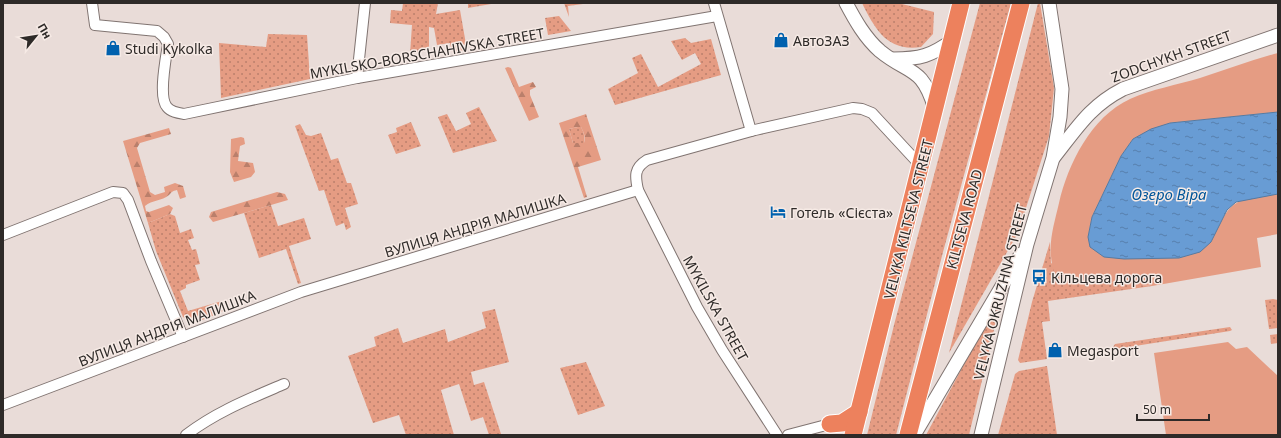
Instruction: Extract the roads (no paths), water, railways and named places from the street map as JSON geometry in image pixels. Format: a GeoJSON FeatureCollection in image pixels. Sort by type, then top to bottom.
{"type":"FeatureCollection","features":[{"type":"Feature","properties":{"kind":"highway","name":"VELYKA KILTSEVA STREET"},"geometry":{"type":"LineString","coordinates":[[853,435],[953,40],[961,3]]}},
{"type":"Feature","properties":{"kind":"highway","name":"KILTSEVA ROAD"},"geometry":{"type":"LineString","coordinates":[[908,435],[1021,3]]}},
{"type":"Feature","properties":{"kind":"highway"},"geometry":{"type":"LineString","coordinates":[[830,424],[842,423],[860,412]]}},
{"type":"Feature","properties":{"kind":"main road"},"geometry":{"type":"LineString","coordinates":[[846,3],[854,19],[872,43],[892,59],[922,79],[930,92],[935,109]]}},
{"type":"Feature","properties":{"kind":"main road"},"geometry":{"type":"LineString","coordinates":[[1049,3],[1062,89],[1060,117],[1053,158]]}},
{"type":"Feature","properties":{"kind":"main road","name":"ZODCHYKH STREET"},"geometry":{"type":"LineString","coordinates":[[1053,158],[1090,111],[1108,97],[1123,89],[1278,35]]}},
{"type":"Feature","properties":{"kind":"main road"},"geometry":{"type":"LineString","coordinates":[[892,59],[916,59],[926,56],[938,51],[953,40]]}},
{"type":"Feature","properties":{"kind":"main road","name":"VELYKA OKRUZHNA STREET"},"geometry":{"type":"LineString","coordinates":[[981,435],[1027,244],[1053,158]]}},
{"type":"Feature","properties":{"kind":"main road"},"geometry":{"type":"LineString","coordinates":[[914,435],[1027,244]]}},
{"type":"Feature","properties":{"kind":"street","name":"MYKILSKO-BORSCHAHIVSKA STREET"},"geometry":{"type":"LineString","coordinates":[[92,3],[95,25],[157,31],[164,37],[168,44],[162,98],[167,108],[176,113],[184,114],[357,78],[717,16]]}},
{"type":"Feature","properties":{"kind":"street"},"geometry":{"type":"LineString","coordinates":[[357,78],[365,3]]}},
{"type":"Feature","properties":{"kind":"street"},"geometry":{"type":"LineString","coordinates":[[714,3],[751,131]]}},
{"type":"Feature","properties":{"kind":"street"},"geometry":{"type":"LineString","coordinates":[[638,190],[635,177],[637,169],[647,160],[751,131],[842,109],[862,109],[872,113],[921,166]]}},
{"type":"Feature","properties":{"kind":"street","name":"ВУЛИЦЯ АНДРІЯ МАЛИШКА"},"geometry":{"type":"LineString","coordinates":[[3,405],[301,292],[638,190]]}},
{"type":"Feature","properties":{"kind":"street","name":"MYKILSKA STREET"},"geometry":{"type":"LineString","coordinates":[[638,190],[697,307],[722,350],[777,435]]}},
{"type":"Feature","properties":{"kind":"street"},"geometry":{"type":"LineString","coordinates":[[3,235],[113,192],[123,193],[128,200],[151,261],[183,337]]}},
{"type":"Feature","properties":{"kind":"street"},"geometry":{"type":"LineString","coordinates":[[186,435],[228,407],[284,384]]}},
{"type":"Feature","properties":{"kind":"street"},"geometry":{"type":"LineString","coordinates":[[788,435],[830,424]]}},
{"type":"Feature","properties":{"kind":"water","name":"Озеро Віра"},"geometry":{"type":"Polygon","coordinates":[[[1278,112],[1278,194],[1236,202],[1227,210],[1211,242],[1200,252],[1179,258],[1124,259],[1104,257],[1090,247],[1088,237],[1092,217],[1121,156],[1133,139],[1151,129],[1170,123],[1278,112]]]}},
{"type":"Feature","properties":{"kind":"place","name":"АвтоЗАЗ"},"geometry":{"type":"Point","coordinates":[781,40]}},
{"type":"Feature","properties":{"kind":"place","name":"Studi Kykolka"},"geometry":{"type":"Point","coordinates":[113,48]}},
{"type":"Feature","properties":{"kind":"place","name":"Готель «Сієста»"},"geometry":{"type":"Point","coordinates":[778,212]}},
{"type":"Feature","properties":{"kind":"place","name":"Кільцева дорога"},"geometry":{"type":"Point","coordinates":[1039,277]}},
{"type":"Feature","properties":{"kind":"place","name":"Megasport"},"geometry":{"type":"Point","coordinates":[1055,350]}}]}
